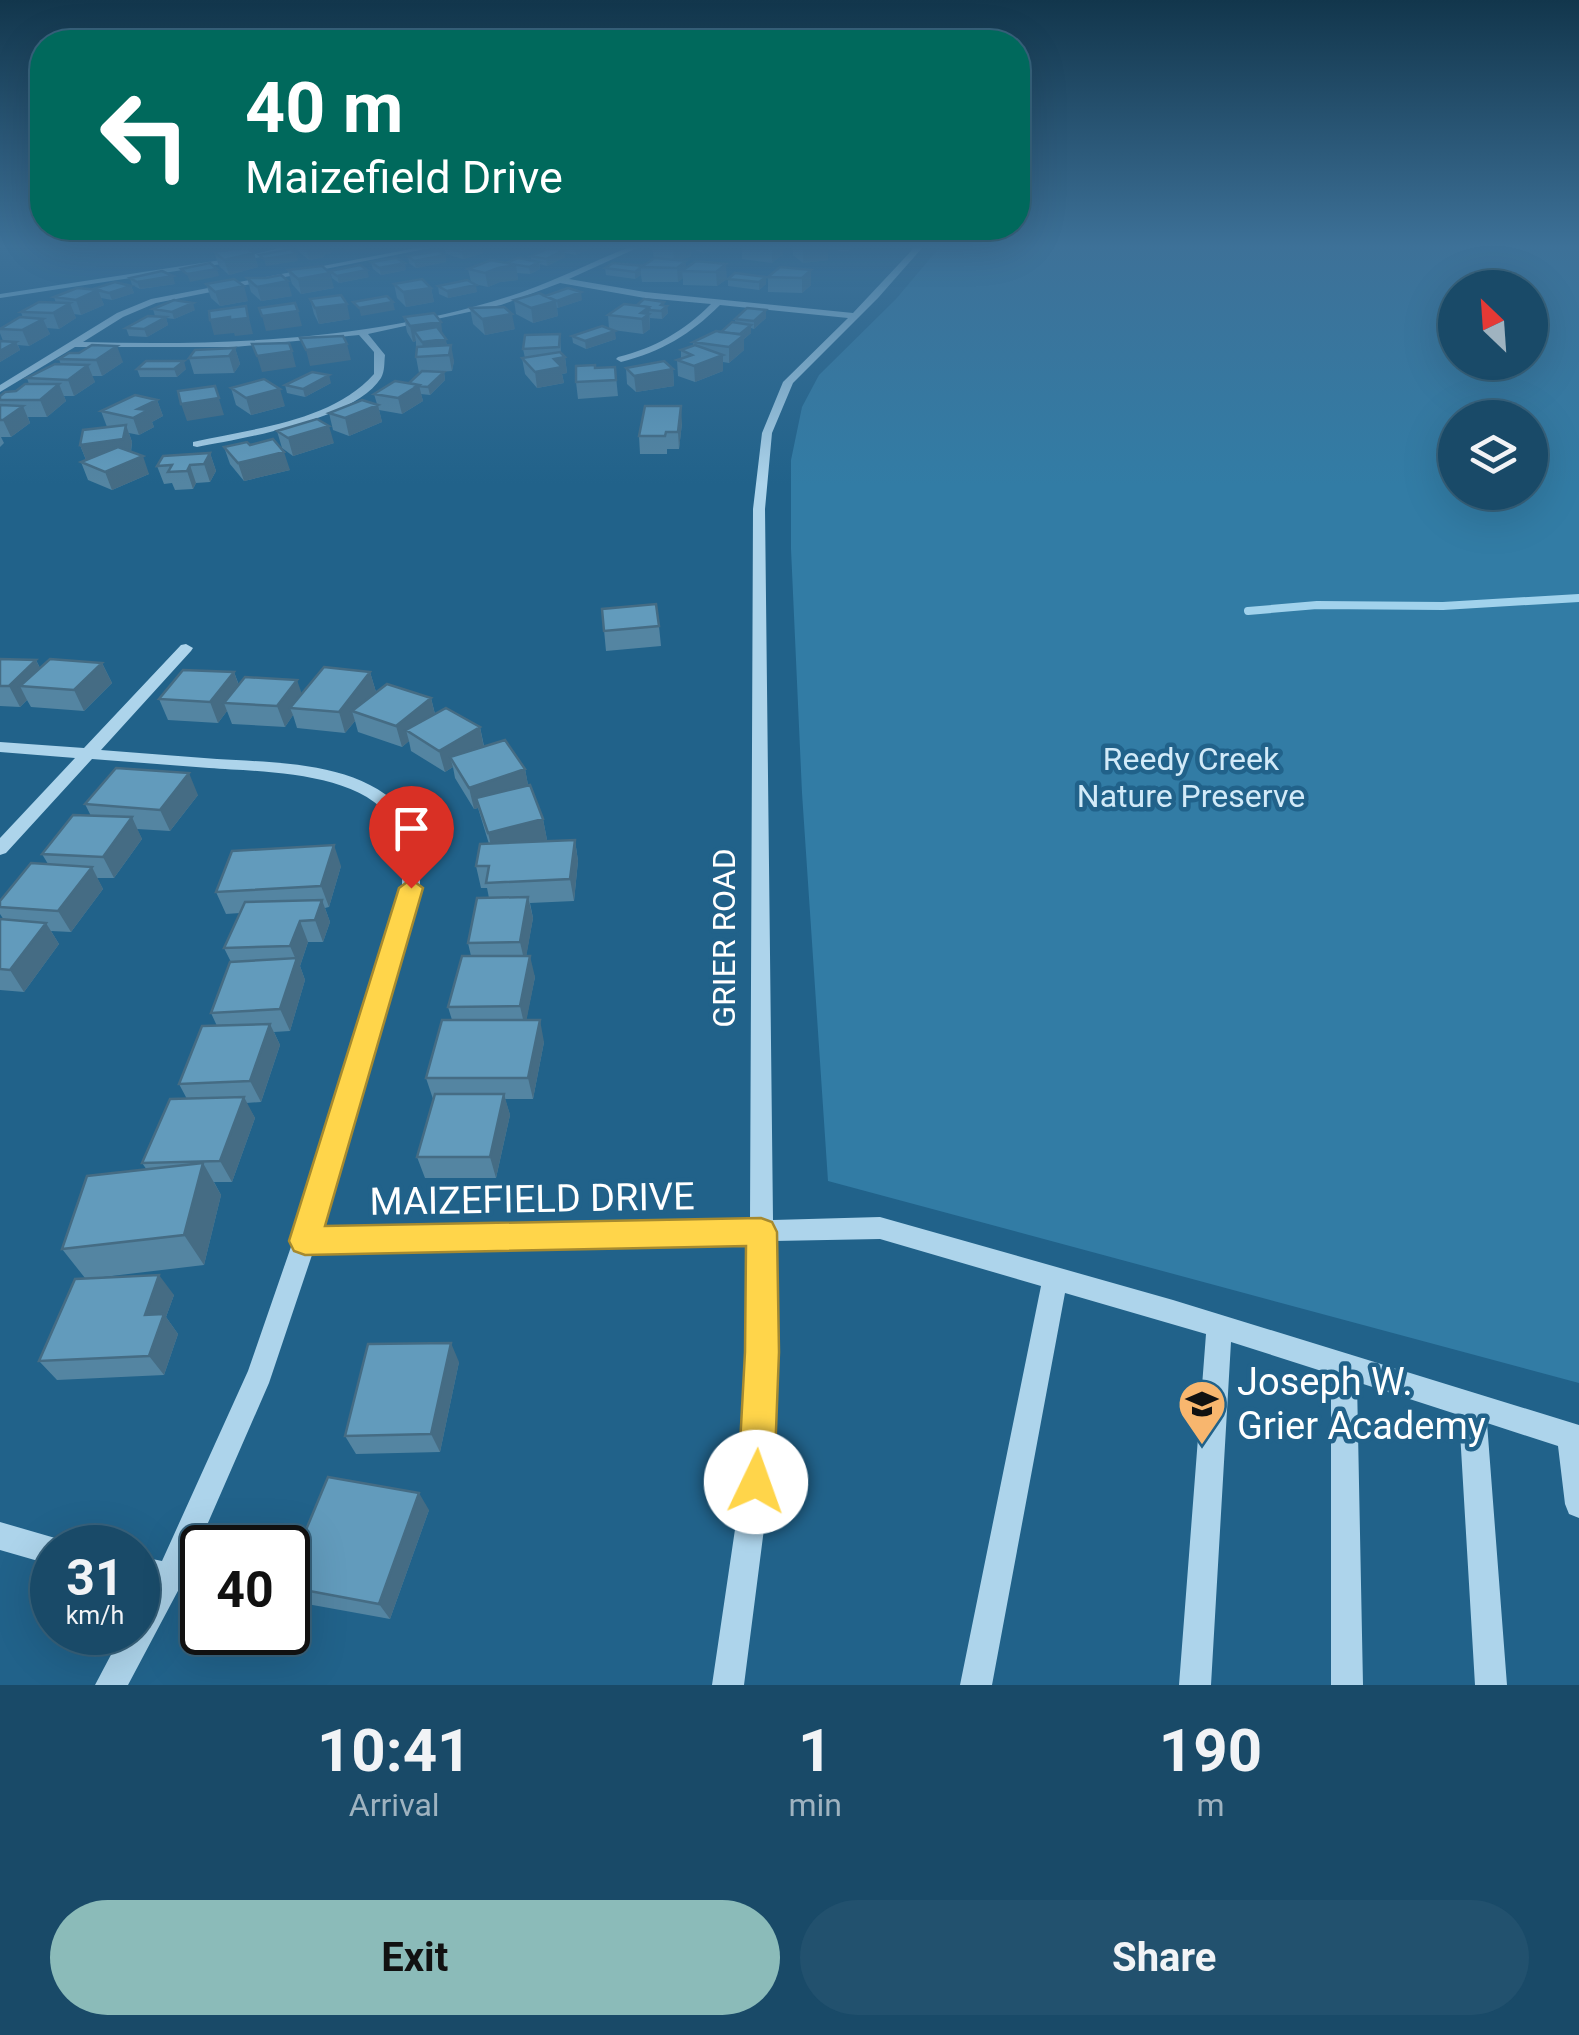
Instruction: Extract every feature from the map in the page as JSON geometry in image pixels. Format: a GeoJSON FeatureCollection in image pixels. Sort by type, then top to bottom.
{"type":"FeatureCollection","features":[{"type":"Feature","properties":{"kind":"street"},"geometry":{"type":"LineString","coordinates":[[0,390],[101,327]]}},
{"type":"Feature","properties":{"kind":"street"},"geometry":{"type":"LineString","coordinates":[[73,344],[234,347],[381,327]]}},
{"type":"Feature","properties":{"kind":"street"},"geometry":{"type":"LineString","coordinates":[[621,360],[659,350],[691,327]]}},
{"type":"Feature","properties":{"kind":"street","name":"GRIER ROAD"},"geometry":{"type":"LineString","coordinates":[[728,1685],[756,1482],[762,1352],[762,459],[776,405],[788,382],[844,327]]}},
{"type":"Feature","properties":{"kind":"street"},"geometry":{"type":"LineString","coordinates":[[196,444],[292,424],[362,390],[374,379],[381,363],[380,354],[360,331]]}},
{"type":"Feature","properties":{"kind":"street"},"geometry":{"type":"LineString","coordinates":[[0,849],[186,648]]}},
{"type":"Feature","properties":{"kind":"street"},"geometry":{"type":"LineString","coordinates":[[0,746],[288,768],[335,778],[374,795],[400,818],[411,849],[411,888],[305,1241],[260,1374],[170,1577],[111,1685]]}},
{"type":"Feature","properties":{"kind":"street","name":"MAIZEFIELD DRIVE"},"geometry":{"type":"LineString","coordinates":[[305,1241],[880,1228],[1218,1326],[1575,1438]]}},
{"type":"Feature","properties":{"kind":"street"},"geometry":{"type":"LineString","coordinates":[[976,1685],[1055,1278]]}},
{"type":"Feature","properties":{"kind":"street"},"geometry":{"type":"LineString","coordinates":[[1195,1685],[1218,1326]]}},
{"type":"Feature","properties":{"kind":"street"},"geometry":{"type":"LineString","coordinates":[[1344,1366],[1348,1685]]}},
{"type":"Feature","properties":{"kind":"street"},"geometry":{"type":"LineString","coordinates":[[1472,1406],[1491,1685]]}},
{"type":"Feature","properties":{"kind":"street"},"geometry":{"type":"LineString","coordinates":[[1575,1438],[1579,1504]]}},
{"type":"Feature","properties":{"kind":"street"},"geometry":{"type":"LineString","coordinates":[[0,1536],[30,1544]]}},
{"type":"Feature","properties":{"kind":"street"},"geometry":{"type":"LineString","coordinates":[[160,1575],[170,1577]]}},
{"type":"Feature","properties":{"kind":"green space","name":"Reedy Creek Nature Preserve"},"geometry":{"type":"Polygon","coordinates":[[[868,327],[1438,327],[1438,380],[1548,380],[1548,327],[1579,327],[1579,1383],[828,1181],[802,793],[791,549],[791,460],[802,407],[819,375],[868,327]]]}},
{"type":"Feature","properties":{"kind":"building"},"geometry":{"type":"Polygon","coordinates":[[[4,327],[28,327],[22,330],[0,329],[4,327]]]}},
{"type":"Feature","properties":{"kind":"building"},"geometry":{"type":"Polygon","coordinates":[[[437,327],[446,339],[422,342],[414,331],[437,327]]]}},
{"type":"Feature","properties":{"kind":"building"},"geometry":{"type":"Polygon","coordinates":[[[600,327],[615,331],[585,341],[572,336],[600,327]]]}},
{"type":"Feature","properties":{"kind":"building"},"geometry":{"type":"Polygon","coordinates":[[[727,327],[749,327],[740,334],[721,332],[727,327]]]}},
{"type":"Feature","properties":{"kind":"building"},"geometry":{"type":"Polygon","coordinates":[[[716,331],[744,335],[729,347],[693,342],[716,331]]]}},
{"type":"Feature","properties":{"kind":"building"},"geometry":{"type":"Polygon","coordinates":[[[560,334],[559,347],[523,349],[525,335],[560,334]]]}},
{"type":"Feature","properties":{"kind":"building"},"geometry":{"type":"Polygon","coordinates":[[[343,336],[347,344],[306,350],[300,338],[343,336]]]}},
{"type":"Feature","properties":{"kind":"building"},"geometry":{"type":"Polygon","coordinates":[[[0,341],[16,342],[0,351],[0,341]]]}},
{"type":"Feature","properties":{"kind":"building"},"geometry":{"type":"Polygon","coordinates":[[[289,343],[292,351],[257,356],[252,344],[289,343]]]}},
{"type":"Feature","properties":{"kind":"building"},"geometry":{"type":"Polygon","coordinates":[[[92,345],[117,346],[96,360],[59,359],[79,353],[92,345]]]}},
{"type":"Feature","properties":{"kind":"building"},"geometry":{"type":"Polygon","coordinates":[[[451,345],[449,355],[416,357],[417,347],[451,345]]]}},
{"type":"Feature","properties":{"kind":"building"},"geometry":{"type":"Polygon","coordinates":[[[695,345],[723,355],[694,366],[677,360],[692,355],[681,350],[695,345]]]}},
{"type":"Feature","properties":{"kind":"building"},"geometry":{"type":"Polygon","coordinates":[[[235,348],[229,356],[189,358],[195,350],[235,348]]]}},
{"type":"Feature","properties":{"kind":"building"},"geometry":{"type":"Polygon","coordinates":[[[560,352],[565,357],[554,359],[562,367],[535,372],[522,358],[560,352]]]}},
{"type":"Feature","properties":{"kind":"building"},"geometry":{"type":"Polygon","coordinates":[[[146,361],[184,361],[174,369],[137,369],[146,361]]]}},
{"type":"Feature","properties":{"kind":"building"},"geometry":{"type":"Polygon","coordinates":[[[664,361],[673,369],[634,376],[626,368],[664,361]]]}},
{"type":"Feature","properties":{"kind":"building"},"geometry":{"type":"Polygon","coordinates":[[[55,364],[88,365],[68,380],[27,378],[55,364]]]}},
{"type":"Feature","properties":{"kind":"building"},"geometry":{"type":"Polygon","coordinates":[[[576,366],[615,367],[616,380],[576,382],[576,366]]]}},
{"type":"Feature","properties":{"kind":"building"},"geometry":{"type":"Polygon","coordinates":[[[422,371],[444,372],[428,387],[409,383],[422,371]]]}},
{"type":"Feature","properties":{"kind":"building"},"geometry":{"type":"Polygon","coordinates":[[[312,372],[329,375],[303,389],[285,385],[312,372]]]}},
{"type":"Feature","properties":{"kind":"building"},"geometry":{"type":"Polygon","coordinates":[[[264,379],[280,389],[246,398],[231,388],[264,379]]]}},
{"type":"Feature","properties":{"kind":"building"},"geometry":{"type":"Polygon","coordinates":[[[395,381],[419,385],[398,398],[374,394],[395,381]]]}},
{"type":"Feature","properties":{"kind":"building"},"geometry":{"type":"Polygon","coordinates":[[[25,384],[59,384],[40,400],[0,400],[5,392],[16,391],[25,384]]]}},
{"type":"Feature","properties":{"kind":"building"},"geometry":{"type":"Polygon","coordinates":[[[215,386],[219,398],[181,404],[178,391],[215,386]]]}},
{"type":"Feature","properties":{"kind":"building"},"geometry":{"type":"Polygon","coordinates":[[[135,395],[157,400],[138,409],[148,410],[133,418],[101,411],[135,395]]]}},
{"type":"Feature","properties":{"kind":"building"},"geometry":{"type":"Polygon","coordinates":[[[362,400],[378,405],[345,418],[329,413],[362,400]]]}},
{"type":"Feature","properties":{"kind":"building"},"geometry":{"type":"Polygon","coordinates":[[[0,405],[23,406],[0,420],[0,405]]]}},
{"type":"Feature","properties":{"kind":"building"},"geometry":{"type":"Polygon","coordinates":[[[645,406],[681,406],[678,432],[639,436],[645,406]]]}},
{"type":"Feature","properties":{"kind":"building"},"geometry":{"type":"Polygon","coordinates":[[[317,419],[329,426],[288,438],[277,431],[317,419]]]}},
{"type":"Feature","properties":{"kind":"building"},"geometry":{"type":"Polygon","coordinates":[[[126,425],[123,439],[80,445],[83,430],[126,425]]]}},
{"type":"Feature","properties":{"kind":"building"},"geometry":{"type":"Polygon","coordinates":[[[273,439],[284,452],[238,463],[224,447],[247,442],[250,445],[273,439]]]}},
{"type":"Feature","properties":{"kind":"building"},"geometry":{"type":"Polygon","coordinates":[[[118,447],[143,456],[105,472],[81,462],[118,447]]]}},
{"type":"Feature","properties":{"kind":"building"},"geometry":{"type":"Polygon","coordinates":[[[210,453],[204,464],[190,465],[187,471],[168,472],[172,465],[157,466],[163,456],[210,453]]]}},
{"type":"Feature","properties":{"kind":"building"},"geometry":{"type":"Polygon","coordinates":[[[656,604],[659,626],[604,631],[602,609],[656,604]]]}},
{"type":"Feature","properties":{"kind":"building"},"geometry":{"type":"Polygon","coordinates":[[[0,659],[36,660],[9,686],[0,686],[0,659]]]}},
{"type":"Feature","properties":{"kind":"building"},"geometry":{"type":"Polygon","coordinates":[[[50,659],[102,663],[74,690],[20,686],[50,659]]]}},
{"type":"Feature","properties":{"kind":"building"},"geometry":{"type":"Polygon","coordinates":[[[324,667],[370,672],[339,712],[290,708],[324,667]]]}},
{"type":"Feature","properties":{"kind":"building"},"geometry":{"type":"Polygon","coordinates":[[[183,670],[234,672],[210,702],[159,699],[183,670]]]}},
{"type":"Feature","properties":{"kind":"building"},"geometry":{"type":"Polygon","coordinates":[[[245,677],[297,680],[277,706],[224,703],[245,677]]]}},
{"type":"Feature","properties":{"kind":"building"},"geometry":{"type":"Polygon","coordinates":[[[387,684],[431,698],[396,726],[352,711],[387,684]]]}},
{"type":"Feature","properties":{"kind":"building"},"geometry":{"type":"Polygon","coordinates":[[[446,708],[480,727],[439,751],[406,730],[446,708]]]}},
{"type":"Feature","properties":{"kind":"building"},"geometry":{"type":"Polygon","coordinates":[[[505,740],[525,769],[469,788],[450,757],[505,740]]]}},
{"type":"Feature","properties":{"kind":"building"},"geometry":{"type":"Polygon","coordinates":[[[116,768],[189,773],[160,810],[85,804],[116,768]]]}},
{"type":"Feature","properties":{"kind":"building"},"geometry":{"type":"Polygon","coordinates":[[[530,785],[543,819],[488,833],[476,798],[530,785]]]}},
{"type":"Feature","properties":{"kind":"building"},"geometry":{"type":"Polygon","coordinates":[[[73,815],[132,817],[103,857],[42,854],[73,815]]]}},
{"type":"Feature","properties":{"kind":"building"},"geometry":{"type":"Polygon","coordinates":[[[575,840],[570,879],[486,883],[489,866],[476,866],[480,844],[575,840]]]}},
{"type":"Feature","properties":{"kind":"building"},"geometry":{"type":"Polygon","coordinates":[[[334,845],[321,886],[216,892],[232,851],[334,845]]]}},
{"type":"Feature","properties":{"kind":"building"},"geometry":{"type":"Polygon","coordinates":[[[31,863],[92,867],[58,911],[0,907],[0,901],[31,863]]]}},
{"type":"Feature","properties":{"kind":"building"},"geometry":{"type":"Polygon","coordinates":[[[528,897],[520,942],[468,943],[477,898],[528,897]]]}},
{"type":"Feature","properties":{"kind":"building"},"geometry":{"type":"Polygon","coordinates":[[[322,900],[315,920],[300,921],[290,946],[224,948],[245,902],[322,900]]]}},
{"type":"Feature","properties":{"kind":"building"},"geometry":{"type":"Polygon","coordinates":[[[0,919],[46,923],[10,970],[0,969],[0,919]]]}},
{"type":"Feature","properties":{"kind":"building"},"geometry":{"type":"Polygon","coordinates":[[[462,956],[530,956],[520,1006],[448,1007],[462,956]]]}},
{"type":"Feature","properties":{"kind":"building"},"geometry":{"type":"Polygon","coordinates":[[[297,958],[280,1009],[211,1013],[230,962],[297,958]]]}},
{"type":"Feature","properties":{"kind":"building"},"geometry":{"type":"Polygon","coordinates":[[[442,1020],[540,1020],[528,1078],[426,1078],[442,1020]]]}},
{"type":"Feature","properties":{"kind":"building"},"geometry":{"type":"Polygon","coordinates":[[[270,1024],[250,1081],[179,1084],[202,1026],[270,1024]]]}},
{"type":"Feature","properties":{"kind":"building"},"geometry":{"type":"Polygon","coordinates":[[[435,1094],[504,1094],[490,1157],[417,1157],[435,1094]]]}},
{"type":"Feature","properties":{"kind":"building"},"geometry":{"type":"Polygon","coordinates":[[[244,1097],[220,1161],[142,1163],[170,1099],[244,1097]]]}},
{"type":"Feature","properties":{"kind":"building"},"geometry":{"type":"Polygon","coordinates":[[[203,1163],[184,1235],[62,1249],[87,1176],[203,1163]]]}},
{"type":"Feature","properties":{"kind":"building"},"geometry":{"type":"Polygon","coordinates":[[[159,1275],[145,1315],[164,1314],[149,1356],[39,1361],[75,1279],[159,1275]]]}},
{"type":"Feature","properties":{"kind":"building"},"geometry":{"type":"Polygon","coordinates":[[[451,1343],[431,1434],[345,1436],[368,1344],[451,1343]]]}},
{"type":"Feature","properties":{"kind":"building"},"geometry":{"type":"Polygon","coordinates":[[[328,1477],[419,1493],[379,1604],[310,1591],[308,1525],[328,1477]]]}},
{"type":"Feature","properties":{"kind":"waterway"},"geometry":{"type":"LineString","coordinates":[[1248,611],[1317,605],[1443,606],[1579,598]]}},
{"type":"Feature","properties":{"kind":"place","name":"Joseph W. Grier Academy"},"geometry":{"type":"Point","coordinates":[1202,1446]}},
{"type":"Feature","properties":{"kind":"route"},"geometry":{"type":"LineString","coordinates":[[411,888],[305,1241],[761,1232],[762,1352],[756,1482]]}}]}
